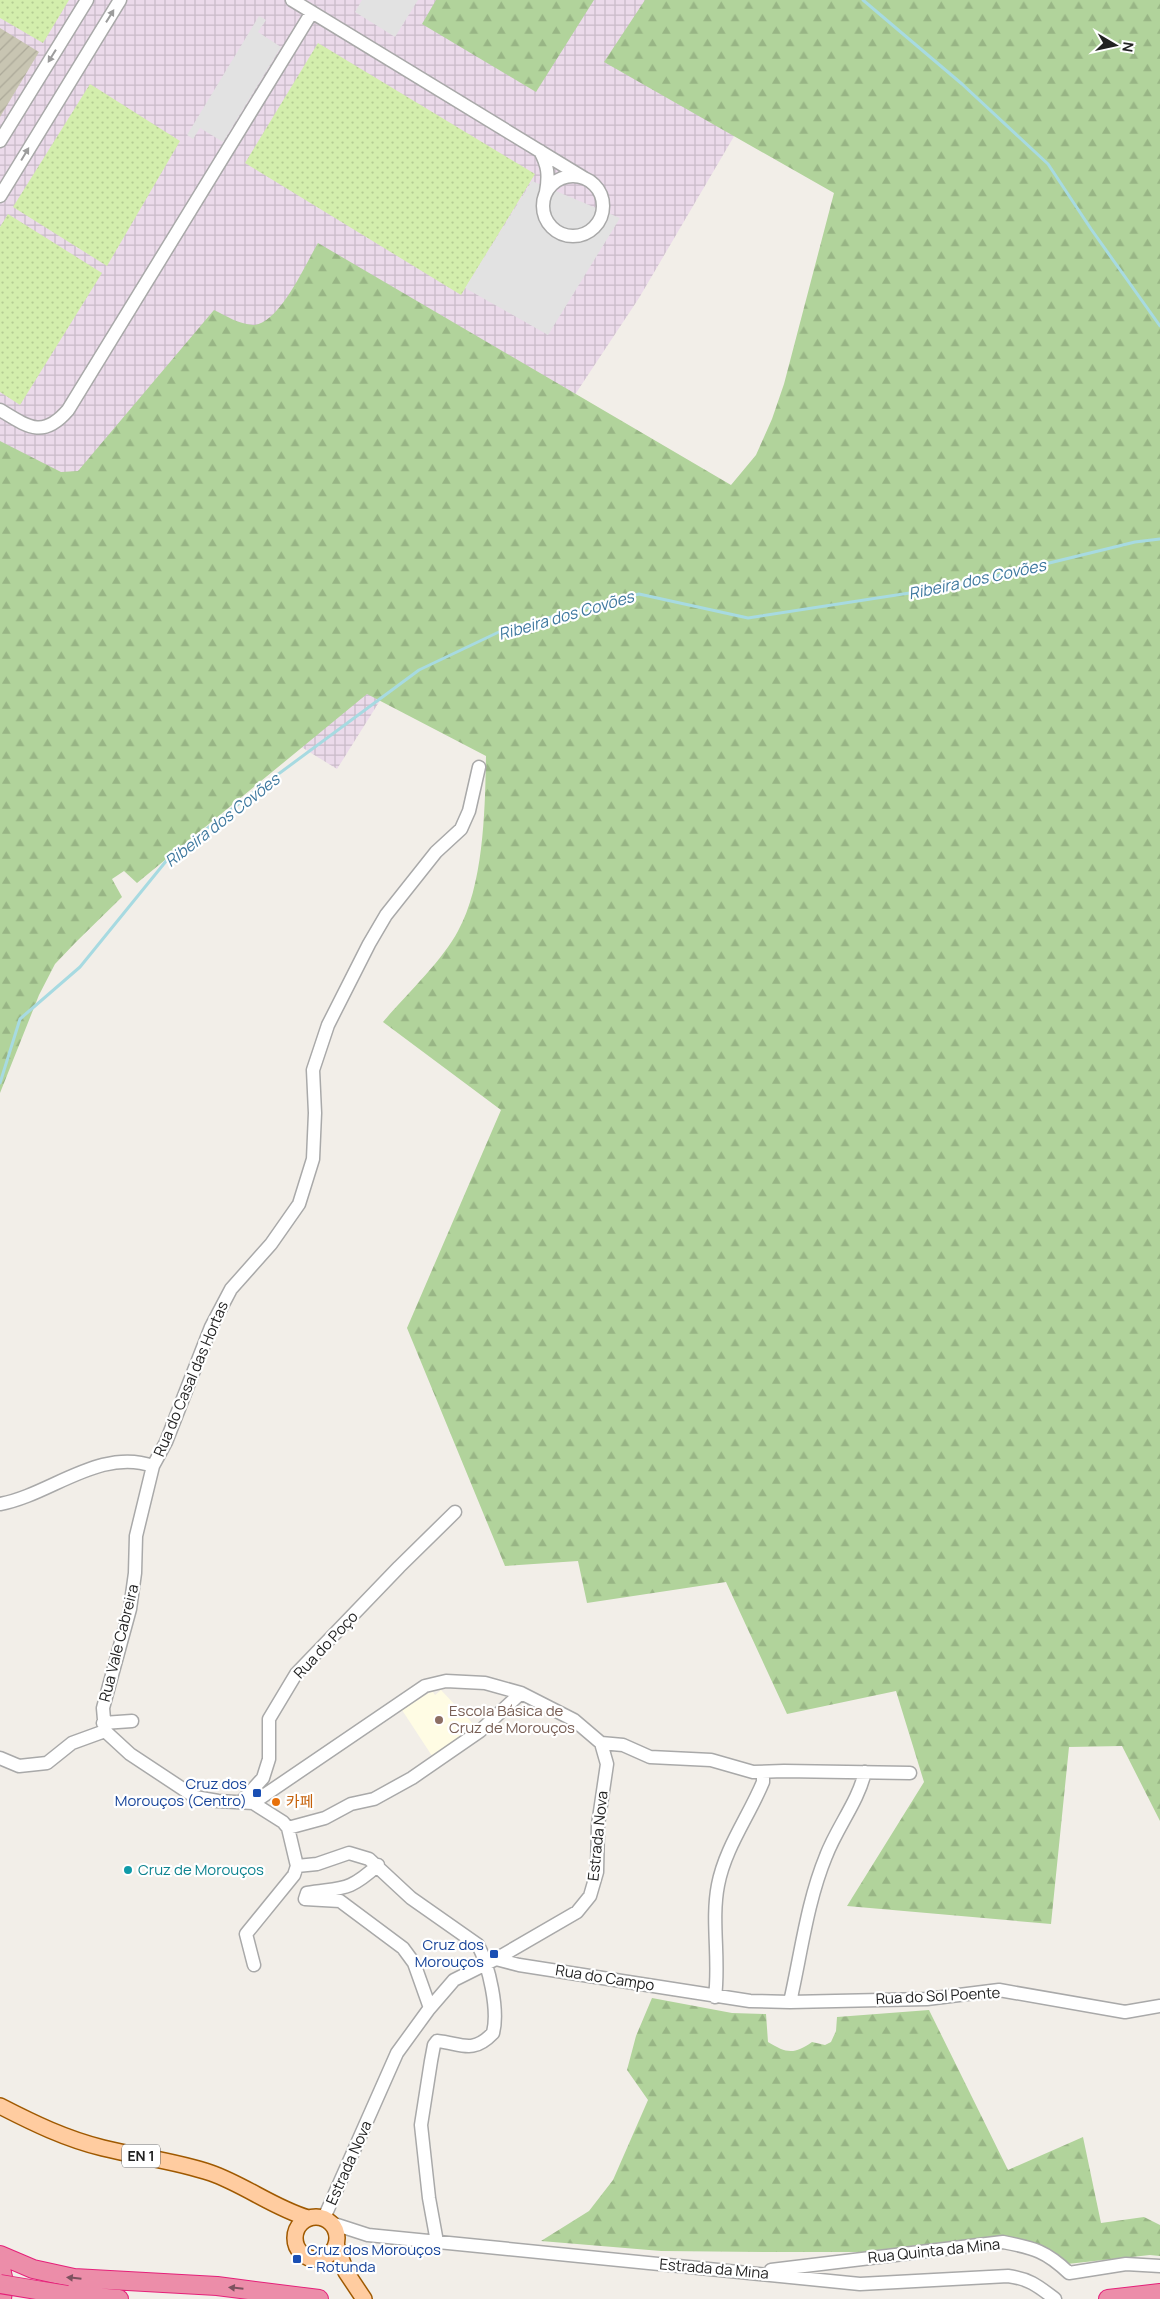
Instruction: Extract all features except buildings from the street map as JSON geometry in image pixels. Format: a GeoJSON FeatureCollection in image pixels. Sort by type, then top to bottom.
{"type":"FeatureCollection","features":[{"type":"Feature","properties":{"kind":"highway"},"geometry":{"type":"LineString","coordinates":[[0,2255],[33,2269],[74,2278],[218,2286],[319,2299]]}},
{"type":"Feature","properties":{"kind":"highway"},"geometry":{"type":"LineString","coordinates":[[0,2264],[4,2282],[2,2299]]}},
{"type":"Feature","properties":{"kind":"highway"},"geometry":{"type":"LineString","coordinates":[[0,2284],[67,2295],[119,2299]]}},
{"type":"Feature","properties":{"kind":"highway"},"geometry":{"type":"LineString","coordinates":[[1108,2299],[1160,2292]]}},
{"type":"Feature","properties":{"kind":"main road","name":"EN 1"},"geometry":{"type":"LineString","coordinates":[[0,2106],[44,2129],[102,2148],[191,2167],[239,2185],[281,2207],[308,2218],[328,2221]]}},
{"type":"Feature","properties":{"kind":"main road"},"geometry":{"type":"LineString","coordinates":[[281,2207],[296,2231],[296,2244],[304,2255],[317,2259],[329,2254],[336,2243],[337,2235],[328,2221]]}},
{"type":"Feature","properties":{"kind":"main road"},"geometry":{"type":"LineString","coordinates":[[296,2231],[303,2221],[308,2218]]}},
{"type":"Feature","properties":{"kind":"main road"},"geometry":{"type":"LineString","coordinates":[[336,2243],[346,2272],[364,2299]]}},
{"type":"Feature","properties":{"kind":"main road"},"geometry":{"type":"LineString","coordinates":[[324,2257],[346,2272]]}},
{"type":"Feature","properties":{"kind":"street"},"geometry":{"type":"LineString","coordinates":[[0,141],[87,0]]}},
{"type":"Feature","properties":{"kind":"street"},"geometry":{"type":"LineString","coordinates":[[0,196],[120,0]]}},
{"type":"Feature","properties":{"kind":"street"},"geometry":{"type":"LineString","coordinates":[[292,0],[593,183],[600,191],[603,202],[602,212],[596,226],[587,233],[567,236],[557,232],[547,223],[543,213],[542,202],[549,175],[540,151]]}},
{"type":"Feature","properties":{"kind":"street"},"geometry":{"type":"LineString","coordinates":[[0,410],[20,422],[35,428],[47,428],[57,423],[68,410],[312,12]]}},
{"type":"Feature","properties":{"kind":"street"},"geometry":{"type":"LineString","coordinates":[[546,192],[552,184],[563,177],[574,175],[584,178]]}},
{"type":"Feature","properties":{"kind":"street","name":"Rua do Casal das Hortas"},"geometry":{"type":"LineString","coordinates":[[153,1466],[166,1442],[211,1327],[230,1289],[271,1244],[299,1204],[313,1159],[315,1113],[313,1070],[328,1025],[369,944],[386,915],[430,859],[461,829],[469,811],[479,768]]}},
{"type":"Feature","properties":{"kind":"street"},"geometry":{"type":"LineString","coordinates":[[0,1504],[75,1475],[115,1462],[138,1460],[153,1466]]}},
{"type":"Feature","properties":{"kind":"street","name":"Rua Vale Cabreira"},"geometry":{"type":"LineString","coordinates":[[104,1727],[103,1708],[130,1609],[135,1573],[136,1536],[153,1466]]}},
{"type":"Feature","properties":{"kind":"street","name":"Rua do Poço"},"geometry":{"type":"LineString","coordinates":[[248,1802],[263,1778],[269,1759],[269,1720],[296,1674],[399,1567],[456,1512]]}},
{"type":"Feature","properties":{"kind":"street"},"geometry":{"type":"LineString","coordinates":[[248,1802],[425,1686],[446,1681],[485,1683],[521,1693],[574,1720],[601,1743],[623,1745],[650,1757],[711,1760],[726,1763],[745,1771],[910,1773]]}},
{"type":"Feature","properties":{"kind":"street"},"geometry":{"type":"LineString","coordinates":[[288,1828],[325,1818],[351,1804],[374,1799],[412,1778],[480,1731],[521,1693]]}},
{"type":"Feature","properties":{"kind":"street"},"geometry":{"type":"LineString","coordinates":[[0,1758],[19,1766],[47,1763],[72,1743],[104,1727],[132,1722]]}},
{"type":"Feature","properties":{"kind":"street"},"geometry":{"type":"LineString","coordinates":[[104,1727],[130,1754],[194,1797],[218,1801],[248,1802],[288,1828],[297,1866],[294,1875],[246,1934],[254,1965]]}},
{"type":"Feature","properties":{"kind":"street","name":"Estrada Nova"},"geometry":{"type":"LineString","coordinates":[[328,2221],[397,2053],[430,2008],[454,1980],[577,1912],[590,1896],[597,1872],[598,1825],[607,1764],[601,1743]]}},
{"type":"Feature","properties":{"kind":"street"},"geometry":{"type":"LineString","coordinates":[[715,1997],[718,1884],[728,1852],[763,1782],[763,1772]]}},
{"type":"Feature","properties":{"kind":"street"},"geometry":{"type":"LineString","coordinates":[[790,2002],[818,1879],[826,1854],[855,1798],[865,1772]]}},
{"type":"Feature","properties":{"kind":"street"},"geometry":{"type":"LineString","coordinates":[[297,1866],[317,1864],[350,1854],[369,1859],[378,1865],[411,1898],[478,1945],[491,1961],[495,2010],[493,2033],[486,2041],[473,2047],[462,2047],[437,2041],[434,2045],[421,2125],[429,2198],[437,2242]]}},
{"type":"Feature","properties":{"kind":"street"},"geometry":{"type":"LineString","coordinates":[[378,1865],[359,1882],[350,1887],[307,1893],[306,1899],[340,1901],[403,1948],[414,1963],[430,2008]]}},
{"type":"Feature","properties":{"kind":"street","name":"Rua do Campo"},"geometry":{"type":"LineString","coordinates":[[491,1961],[623,1980],[715,1997]]}},
{"type":"Feature","properties":{"kind":"street","name":"Rua do Sol Poente"},"geometry":{"type":"LineString","coordinates":[[715,1997],[790,2002],[927,1999],[999,1990],[1125,2012],[1160,2006]]}},
{"type":"Feature","properties":{"kind":"street","name":"Estrada da Mina"},"geometry":{"type":"LineString","coordinates":[[328,2221],[368,2235],[758,2272],[860,2284],[1008,2276],[1024,2278],[1038,2285],[1055,2299]]}},
{"type":"Feature","properties":{"kind":"street","name":"Estrada da Mina"},"geometry":{"type":"LineString","coordinates":[[336,2243],[368,2235]]}},
{"type":"Feature","properties":{"kind":"street","name":"Rua Quinta da Mina"},"geometry":{"type":"LineString","coordinates":[[758,2272],[785,2267],[1003,2242],[1032,2248],[1054,2258],[1069,2273],[1126,2264],[1160,2266]]}},
{"type":"Feature","properties":{"kind":"shaded area"},"geometry":{"type":"Polygon","coordinates":[[[0,0],[814,0],[639,298],[523,473],[337,769],[0,561],[0,0]]]}},
{"type":"Feature","properties":{"kind":"shaded area"},"geometry":{"type":"Polygon","coordinates":[[[362,0],[418,0],[395,37],[355,12],[362,0]]]}},
{"type":"Feature","properties":{"kind":"shaded area"},"geometry":{"type":"Polygon","coordinates":[[[259,16],[266,20],[258,32],[281,47],[223,142],[200,128],[193,139],[187,135],[259,16]]]}},
{"type":"Feature","properties":{"kind":"shaded area"},"geometry":{"type":"Polygon","coordinates":[[[0,28],[39,52],[0,117],[0,28]]]}},
{"type":"Feature","properties":{"kind":"shaded area"},"geometry":{"type":"Polygon","coordinates":[[[532,181],[620,218],[548,335],[465,288],[532,181]]]}},
{"type":"Feature","properties":{"kind":"shaded area","name":"Escola Básica de Cruz de Morouços"},"geometry":{"type":"Polygon","coordinates":[[[441,1690],[478,1729],[434,1759],[402,1710],[429,1693],[433,1692],[435,1695],[441,1690]]]}},
{"type":"Feature","properties":{"kind":"green space"},"geometry":{"type":"Polygon","coordinates":[[[0,0],[69,0],[43,43],[0,18],[0,0]]]}},
{"type":"Feature","properties":{"kind":"green space"},"geometry":{"type":"Polygon","coordinates":[[[436,0],[594,0],[536,92],[422,24],[436,0]]]}},
{"type":"Feature","properties":{"kind":"green space"},"geometry":{"type":"Polygon","coordinates":[[[645,0],[1160,0],[1160,1821],[1122,1746],[1069,1747],[1051,1924],[847,1906],[924,1782],[896,1691],[787,1714],[726,1582],[587,1603],[578,1561],[505,1566],[407,1328],[501,1110],[383,1022],[443,954],[458,931],[467,912],[478,869],[484,822],[486,756],[367,694],[137,883],[124,871],[112,879],[122,897],[55,964],[39,995],[0,1093],[0,441],[61,472],[78,471],[214,310],[243,323],[253,325],[263,322],[272,315],[291,292],[318,243],[731,485],[756,455],[772,419],[784,384],[834,193],[604,62],[645,0]]]}},
{"type":"Feature","properties":{"kind":"green space"},"geometry":{"type":"Polygon","coordinates":[[[318,43],[535,174],[461,295],[245,163],[318,43]]]}},
{"type":"Feature","properties":{"kind":"green space"},"geometry":{"type":"Polygon","coordinates":[[[90,84],[180,141],[107,266],[13,207],[90,84]]]}},
{"type":"Feature","properties":{"kind":"green space"},"geometry":{"type":"Polygon","coordinates":[[[8,214],[102,273],[20,405],[0,392],[0,227],[8,214]]]}},
{"type":"Feature","properties":{"kind":"green space"},"geometry":{"type":"Polygon","coordinates":[[[652,1998],[732,2013],[766,2014],[768,2042],[790,2051],[800,2049],[812,2042],[825,2045],[831,2042],[836,2031],[837,2017],[929,2010],[1008,2170],[1083,2137],[1101,2223],[1144,2217],[1160,2225],[1160,2256],[1150,2255],[1067,2264],[1034,2244],[895,2252],[763,2252],[661,2251],[541,2241],[589,2211],[613,2180],[648,2100],[627,2070],[636,2036],[652,1998]]]}},
{"type":"Feature","properties":{"kind":"waterway"},"geometry":{"type":"LineString","coordinates":[[863,0],[962,84],[1048,164],[1091,229],[1160,326]]}},
{"type":"Feature","properties":{"kind":"waterway","name":"Ribeira dos Covões"},"geometry":{"type":"LineString","coordinates":[[0,1083],[20,1019],[80,967],[167,860],[250,795],[419,670],[503,630],[639,594],[748,618],[955,586],[1135,542],[1160,539]]}},
{"type":"Feature","properties":{"kind":"place","name":"Escola Básica de Cruz de Morouços"},"geometry":{"type":"Point","coordinates":[439,1720]}},
{"type":"Feature","properties":{"kind":"place","name":"Cruz dos Morouços (Centro)"},"geometry":{"type":"Point","coordinates":[257,1793]}},
{"type":"Feature","properties":{"kind":"place","name":"카페"},"geometry":{"type":"Point","coordinates":[276,1802]}},
{"type":"Feature","properties":{"kind":"place","name":"Cruz de Morouços"},"geometry":{"type":"Point","coordinates":[128,1870]}},
{"type":"Feature","properties":{"kind":"place","name":"Cruz dos Morouços"},"geometry":{"type":"Point","coordinates":[494,1954]}},
{"type":"Feature","properties":{"kind":"place","name":"Cruz dos Morouços - Rotunda"},"geometry":{"type":"Point","coordinates":[297,2259]}}]}
